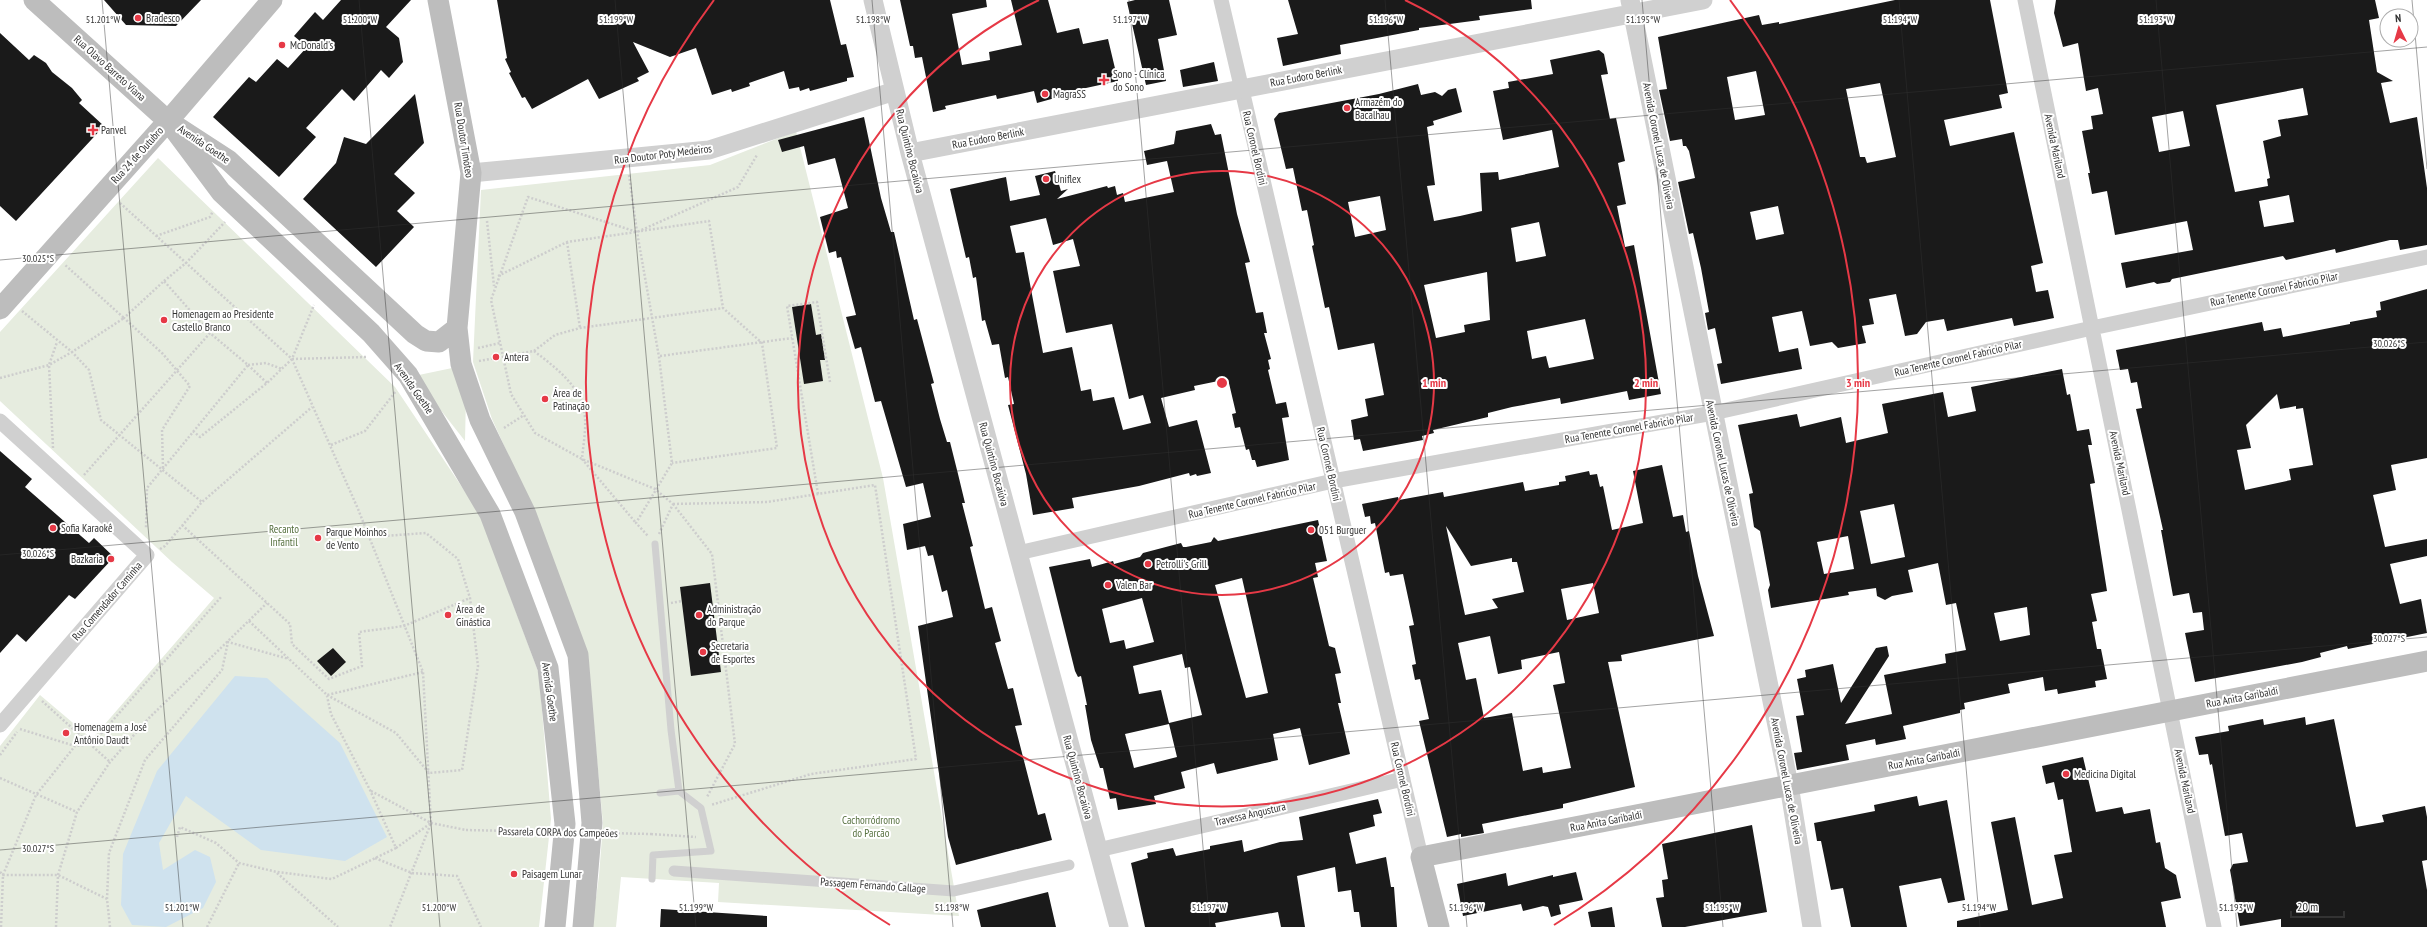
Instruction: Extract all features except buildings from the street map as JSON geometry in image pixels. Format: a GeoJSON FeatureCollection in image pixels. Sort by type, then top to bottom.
{"type":"FeatureCollection","features":[{"type":"Feature","properties":{"kind":"main road","name":"Rua Olavo Barreto Viana"},"geometry":{"type":"LineString","coordinates":[[34,0],[168,121]]}},
{"type":"Feature","properties":{"kind":"main road","name":"Rua 24 de Outubro"},"geometry":{"type":"LineString","coordinates":[[0,309],[168,121],[272,0]]}},
{"type":"Feature","properties":{"kind":"main road","name":"Rua Doutor Timóteo"},"geometry":{"type":"LineString","coordinates":[[438,0],[471,173],[457,328]]}},
{"type":"Feature","properties":{"kind":"main road","name":"Avenida Goethe"},"geometry":{"type":"LineString","coordinates":[[168,121],[221,192],[371,333],[408,375],[490,514],[548,668],[565,824],[556,927]]}},
{"type":"Feature","properties":{"kind":"main road","name":"Avenida Goethe"},"geometry":{"type":"LineString","coordinates":[[168,121],[228,160],[415,334],[426,341],[439,342],[457,328]]}},
{"type":"Feature","properties":{"kind":"main road"},"geometry":{"type":"LineString","coordinates":[[457,328],[461,364],[480,420],[525,512],[578,655],[592,824],[583,927]]}},
{"type":"Feature","properties":{"kind":"main road","name":"Rua Anita Garibaldi"},"geometry":{"type":"LineString","coordinates":[[1421,857],[2427,661]]}},
{"type":"Feature","properties":{"kind":"main road","name":"Rua Coronel Bordini"},"geometry":{"type":"LineString","coordinates":[[1421,857],[1439,927]]}},
{"type":"Feature","properties":{"kind":"street","name":"Rua Quintino Bocaiúva"},"geometry":{"type":"LineString","coordinates":[[873,0],[910,153],[1119,927]]}},
{"type":"Feature","properties":{"kind":"street","name":"Rua Coronel Bordini"},"geometry":{"type":"LineString","coordinates":[[1222,0],[1241,89],[1421,857]]}},
{"type":"Feature","properties":{"kind":"street","name":"Rua Eudoro Berlink"},"geometry":{"type":"LineString","coordinates":[[910,153],[1241,89],[1631,7],[1703,0]]}},
{"type":"Feature","properties":{"kind":"street","name":"Avenida Mariland"},"geometry":{"type":"LineString","coordinates":[[2025,0],[2214,927]]}},
{"type":"Feature","properties":{"kind":"street","name":"Avenida Coronel Lucas de Oliveira"},"geometry":{"type":"LineString","coordinates":[[1631,7],[1789,785],[1812,927]]}},
{"type":"Feature","properties":{"kind":"street","name":"Rua Doutor Poty Medeiros"},"geometry":{"type":"LineString","coordinates":[[471,173],[709,150],[895,91]]}},
{"type":"Feature","properties":{"kind":"street","name":"Rua Tenente Coronel Fabricio Pilar"},"geometry":{"type":"LineString","coordinates":[[1018,553],[1333,481],[1713,413],[2092,328],[2427,257]]}},
{"type":"Feature","properties":{"kind":"street","name":"Rua Comendador Caminha"},"geometry":{"type":"LineString","coordinates":[[0,422],[147,555],[0,725]]}},
{"type":"Feature","properties":{"kind":"street","name":"Travessa Angustura"},"geometry":{"type":"LineString","coordinates":[[1098,850],[1403,778]]}},
{"type":"Feature","properties":{"kind":"street","name":"Passagem Fernando Callage"},"geometry":{"type":"LineString","coordinates":[[674,871],[954,891],[1069,865]]}},
{"type":"Feature","properties":{"kind":"lane"},"geometry":{"type":"LineString","coordinates":[[655,544],[679,791]]}},
{"type":"Feature","properties":{"kind":"lane"},"geometry":{"type":"LineString","coordinates":[[652,879],[653,855],[711,851],[702,808],[679,791],[660,793]]}},
{"type":"Feature","properties":{"kind":"path"},"geometry":{"type":"LineString","coordinates":[[702,808],[735,744],[712,554],[673,504],[655,489],[582,459],[535,434],[511,394],[491,300],[498,276],[528,197],[637,232],[738,187],[771,130]]}},
{"type":"Feature","properties":{"kind":"path"},"geometry":{"type":"LineString","coordinates":[[627,158],[637,232],[659,356],[672,463],[655,489],[636,523]]}},
{"type":"Feature","properties":{"kind":"path"},"geometry":{"type":"LineString","coordinates":[[105,190],[292,358],[312,407],[331,445],[423,672],[431,822],[390,927]]}},
{"type":"Feature","properties":{"kind":"path"},"geometry":{"type":"LineString","coordinates":[[156,236],[210,217],[221,192]]}},
{"type":"Feature","properties":{"kind":"path"},"geometry":{"type":"LineString","coordinates":[[0,378],[49,365],[124,318],[186,263],[238,208]]}},
{"type":"Feature","properties":{"kind":"path"},"geometry":{"type":"LineString","coordinates":[[498,276],[567,242],[709,221],[723,308],[762,343],[776,448],[672,463]]}},
{"type":"Feature","properties":{"kind":"path"},"geometry":{"type":"LineString","coordinates":[[567,242],[580,328]]}},
{"type":"Feature","properties":{"kind":"path"},"geometry":{"type":"LineString","coordinates":[[69,269],[124,318],[177,369],[190,386],[162,430],[163,468]]}},
{"type":"Feature","properties":{"kind":"path"},"geometry":{"type":"LineString","coordinates":[[164,281],[210,333],[248,365],[267,384]]}},
{"type":"Feature","properties":{"kind":"path"},"geometry":{"type":"LineString","coordinates":[[193,431],[200,437],[267,384],[283,369],[292,358],[321,286]]}},
{"type":"Feature","properties":{"kind":"path"},"geometry":{"type":"LineString","coordinates":[[818,494],[787,306],[817,302],[830,382]]}},
{"type":"Feature","properties":{"kind":"path"},"geometry":{"type":"LineString","coordinates":[[478,362],[534,351],[555,335],[580,328],[723,308]]}},
{"type":"Feature","properties":{"kind":"path"},"geometry":{"type":"LineString","coordinates":[[27,315],[57,342],[72,352],[89,370],[101,420],[163,468],[202,502]]}},
{"type":"Feature","properties":{"kind":"path"},"geometry":{"type":"LineString","coordinates":[[86,473],[210,333]]}},
{"type":"Feature","properties":{"kind":"path"},"geometry":{"type":"LineString","coordinates":[[659,356],[792,338]]}},
{"type":"Feature","properties":{"kind":"path"},"geometry":{"type":"LineString","coordinates":[[54,471],[49,365],[57,342]]}},
{"type":"Feature","properties":{"kind":"path"},"geometry":{"type":"LineString","coordinates":[[478,348],[500,343]]}},
{"type":"Feature","properties":{"kind":"path"},"geometry":{"type":"LineString","coordinates":[[534,351],[563,374],[578,395],[585,418],[582,459],[655,544],[673,504]]}},
{"type":"Feature","properties":{"kind":"path"},"geometry":{"type":"LineString","coordinates":[[292,358],[391,356]]}},
{"type":"Feature","properties":{"kind":"path"},"geometry":{"type":"LineString","coordinates":[[146,528],[148,488],[248,365],[266,363],[283,369]]}},
{"type":"Feature","properties":{"kind":"path"},"geometry":{"type":"LineString","coordinates":[[331,445],[365,431],[408,375]]}},
{"type":"Feature","properties":{"kind":"path"},"geometry":{"type":"LineString","coordinates":[[165,546],[202,502],[312,407]]}},
{"type":"Feature","properties":{"kind":"path"},"geometry":{"type":"LineString","coordinates":[[673,504],[767,502],[875,485],[916,759],[811,774],[702,808]]}},
{"type":"Feature","properties":{"kind":"path"},"geometry":{"type":"LineString","coordinates":[[182,525],[290,624],[292,644],[329,679],[362,666],[359,632],[404,626],[470,598]]}},
{"type":"Feature","properties":{"kind":"path"},"geometry":{"type":"LineString","coordinates":[[369,537],[426,533],[458,559],[470,598],[478,666],[462,770],[429,773]]}},
{"type":"Feature","properties":{"kind":"path"},"geometry":{"type":"LineString","coordinates":[[20,729],[75,746],[92,744],[222,596]]}},
{"type":"Feature","properties":{"kind":"path"},"geometry":{"type":"LineString","coordinates":[[56,927],[58,875],[77,812],[110,762],[149,718],[267,603]]}},
{"type":"Feature","properties":{"kind":"path"},"geometry":{"type":"LineString","coordinates":[[250,621],[327,695],[396,733],[429,773]]}},
{"type":"Feature","properties":{"kind":"path"},"geometry":{"type":"LineString","coordinates":[[228,642],[289,659]]}},
{"type":"Feature","properties":{"kind":"path"},"geometry":{"type":"LineString","coordinates":[[110,927],[107,899],[109,853],[145,760],[222,670],[228,642]]}},
{"type":"Feature","properties":{"kind":"path"},"geometry":{"type":"LineString","coordinates":[[327,695],[423,672]]}},
{"type":"Feature","properties":{"kind":"path"},"geometry":{"type":"LineString","coordinates":[[327,695],[331,714],[370,790],[396,848]]}},
{"type":"Feature","properties":{"kind":"path"},"geometry":{"type":"LineString","coordinates":[[41,700],[92,744],[110,762]]}},
{"type":"Feature","properties":{"kind":"path"},"geometry":{"type":"LineString","coordinates":[[1,927],[3,875],[36,795],[75,746]]}},
{"type":"Feature","properties":{"kind":"path"},"geometry":{"type":"LineString","coordinates":[[0,778],[77,812]]}},
{"type":"Feature","properties":{"kind":"path","name":"Passarela CORPA dos Campeões"},"geometry":{"type":"LineString","coordinates":[[370,790],[431,822],[466,830],[651,834],[709,838]]}},
{"type":"Feature","properties":{"kind":"path"},"geometry":{"type":"LineString","coordinates":[[177,837],[180,827],[216,843],[239,863],[277,872],[332,879],[396,848],[431,822]]}},
{"type":"Feature","properties":{"kind":"path"},"geometry":{"type":"LineString","coordinates":[[375,858],[412,872],[457,876],[481,927]]}},
{"type":"Feature","properties":{"kind":"path"},"geometry":{"type":"LineString","coordinates":[[207,927],[239,863]]}},
{"type":"Feature","properties":{"kind":"path"},"geometry":{"type":"LineString","coordinates":[[0,872],[3,875],[58,875],[107,899]]}},
{"type":"Feature","properties":{"kind":"path"},"geometry":{"type":"LineString","coordinates":[[277,872],[338,927]]}},
{"type":"Feature","properties":{"kind":"green space","name":"Cachorródromo do Parcão"},"geometry":{"type":"Polygon","coordinates":[[[796,131],[883,478],[959,916],[718,902],[719,883],[621,877],[616,927],[592,927],[599,876],[603,824],[587,651],[531,505],[492,419],[473,362],[481,190],[710,165],[796,131]]]}},
{"type":"Feature","properties":{"kind":"green space","name":"Parque Moinhos de Vento"},"geometry":{"type":"Polygon","coordinates":[[[158,158],[395,387],[480,514],[539,674],[551,819],[539,927],[0,927],[0,746],[40,695],[92,739],[214,598],[172,562],[0,401],[0,332],[158,158]]]}},
{"type":"Feature","properties":{"kind":"green space"},"geometry":{"type":"Polygon","coordinates":[[[457,367],[466,396],[465,441],[414,376],[457,367]]]}},
{"type":"Feature","properties":{"kind":"water"},"geometry":{"type":"Polygon","coordinates":[[[235,676],[267,678],[340,743],[387,837],[345,861],[261,850],[186,796],[159,843],[163,870],[195,850],[210,857],[216,882],[203,908],[166,927],[132,925],[121,905],[123,854],[157,771],[235,676]]]}},
{"type":"Feature","properties":{"kind":"place","name":"Bradesco"},"geometry":{"type":"Point","coordinates":[138,18]}},
{"type":"Feature","properties":{"kind":"place","name":"McDonald's"},"geometry":{"type":"Point","coordinates":[282,45]}},
{"type":"Feature","properties":{"kind":"place","name":"Sono - Clínica do Sono"},"geometry":{"type":"Point","coordinates":[1104,80]}},
{"type":"Feature","properties":{"kind":"place","name":"MagraSS"},"geometry":{"type":"Point","coordinates":[1045,94]}},
{"type":"Feature","properties":{"kind":"place","name":"Armazém do Bacalhau"},"geometry":{"type":"Point","coordinates":[1347,108]}},
{"type":"Feature","properties":{"kind":"place","name":"Panvel"},"geometry":{"type":"Point","coordinates":[93,130]}},
{"type":"Feature","properties":{"kind":"place","name":"Uniflex"},"geometry":{"type":"Point","coordinates":[1046,179]}},
{"type":"Feature","properties":{"kind":"place","name":"Homenagem ao Presidente Castello Branco"},"geometry":{"type":"Point","coordinates":[164,320]}},
{"type":"Feature","properties":{"kind":"place","name":"Antera"},"geometry":{"type":"Point","coordinates":[496,357]}},
{"type":"Feature","properties":{"kind":"place","name":"Área de Patinação"},"geometry":{"type":"Point","coordinates":[545,399]}},
{"type":"Feature","properties":{"kind":"place","name":"Sofia Karaokê"},"geometry":{"type":"Point","coordinates":[53,528]}},
{"type":"Feature","properties":{"kind":"place","name":"051 Burguer"},"geometry":{"type":"Point","coordinates":[1311,530]}},
{"type":"Feature","properties":{"kind":"place","name":"Parque Moinhos de Vento"},"geometry":{"type":"Point","coordinates":[318,538]}},
{"type":"Feature","properties":{"kind":"place","name":"Bazkaria"},"geometry":{"type":"Point","coordinates":[111,559]}},
{"type":"Feature","properties":{"kind":"place","name":"Petrolli's Grill"},"geometry":{"type":"Point","coordinates":[1148,564]}},
{"type":"Feature","properties":{"kind":"place","name":"Valen Bar"},"geometry":{"type":"Point","coordinates":[1108,585]}},
{"type":"Feature","properties":{"kind":"place","name":"Área de Ginástica"},"geometry":{"type":"Point","coordinates":[448,615]}},
{"type":"Feature","properties":{"kind":"place","name":"Administração do Parque"},"geometry":{"type":"Point","coordinates":[699,615]}},
{"type":"Feature","properties":{"kind":"place","name":"Secretaria de Esportes"},"geometry":{"type":"Point","coordinates":[703,652]}},
{"type":"Feature","properties":{"kind":"place","name":"Homenagem a José Antônio Daudt"},"geometry":{"type":"Point","coordinates":[66,733]}},
{"type":"Feature","properties":{"kind":"place","name":"Medicina Digital"},"geometry":{"type":"Point","coordinates":[2066,774]}},
{"type":"Feature","properties":{"kind":"place","name":"Paisagem Lunar"},"geometry":{"type":"Point","coordinates":[514,874]}},
{"type":"Feature","properties":{"kind":"park label","name":"Recanto Infantil"},"geometry":{"type":"Point","coordinates":[284,535]}}]}
